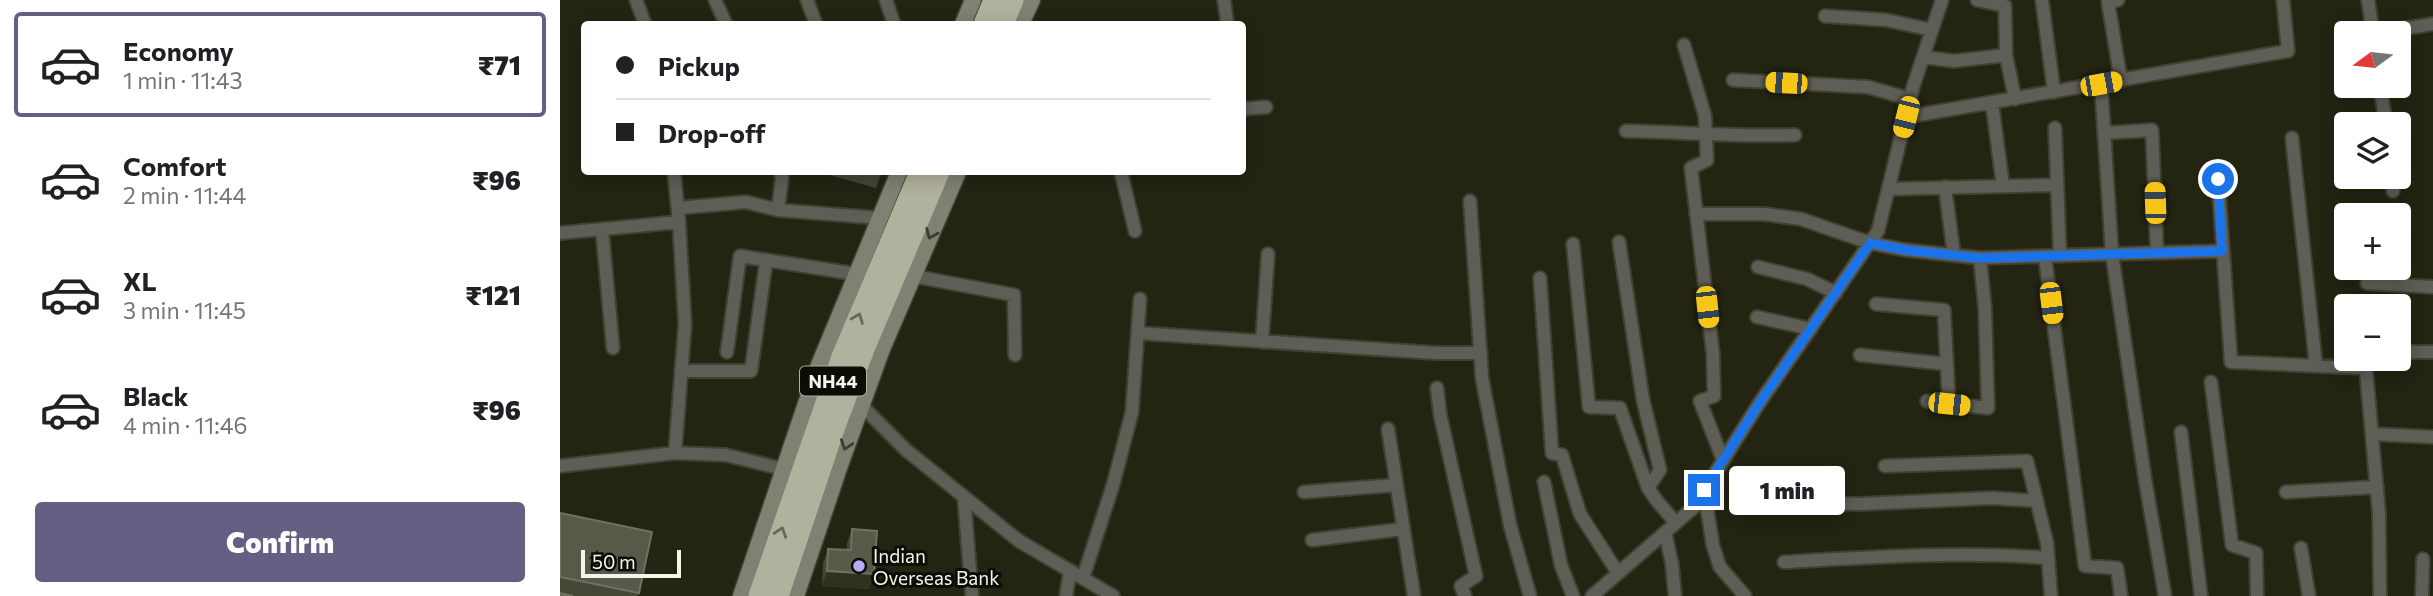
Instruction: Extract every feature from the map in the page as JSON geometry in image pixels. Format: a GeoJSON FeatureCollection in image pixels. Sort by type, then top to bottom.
{"type":"FeatureCollection","features":[{"type":"Feature","properties":{"kind":"highway"},"geometry":{"type":"LineString","coordinates":[[985,21],[994,0]]}},
{"type":"Feature","properties":{"kind":"highway"},"geometry":{"type":"LineString","coordinates":[[1004,21],[1013,0]]}},
{"type":"Feature","properties":{"kind":"highway","name":"NH44"},"geometry":{"type":"LineString","coordinates":[[759,596],[841,359],[918,175]]}},
{"type":"Feature","properties":{"kind":"highway","name":"NH44"},"geometry":{"type":"LineString","coordinates":[[778,596],[850,387],[938,175]]}},
{"type":"Feature","properties":{"kind":"street"},"geometry":{"type":"LineString","coordinates":[[636,0],[644,21]]}},
{"type":"Feature","properties":{"kind":"street"},"geometry":{"type":"LineString","coordinates":[[715,0],[725,21]]}},
{"type":"Feature","properties":{"kind":"street"},"geometry":{"type":"LineString","coordinates":[[807,0],[815,21]]}},
{"type":"Feature","properties":{"kind":"street"},"geometry":{"type":"LineString","coordinates":[[886,0],[893,21]]}},
{"type":"Feature","properties":{"kind":"street"},"geometry":{"type":"LineString","coordinates":[[963,21],[973,0]]}},
{"type":"Feature","properties":{"kind":"street"},"geometry":{"type":"LineString","coordinates":[[1022,21],[1032,0]]}},
{"type":"Feature","properties":{"kind":"street"},"geometry":{"type":"LineString","coordinates":[[1224,0],[1227,21]]}},
{"type":"Feature","properties":{"kind":"street"},"geometry":{"type":"LineString","coordinates":[[1596,595],[1693,508],[1878,231],[1910,99],[1942,0]]}},
{"type":"Feature","properties":{"kind":"street"},"geometry":{"type":"LineString","coordinates":[[1978,0],[2005,6],[2006,55],[2015,99]]}},
{"type":"Feature","properties":{"kind":"street"},"geometry":{"type":"LineString","coordinates":[[2042,0],[2054,92]]}},
{"type":"Feature","properties":{"kind":"street"},"geometry":{"type":"LineString","coordinates":[[2118,0],[2108,2],[2121,81]]}},
{"type":"Feature","properties":{"kind":"street"},"geometry":{"type":"LineString","coordinates":[[1906,117],[2288,51],[2283,0]]}},
{"type":"Feature","properties":{"kind":"street"},"geometry":{"type":"LineString","coordinates":[[2368,0],[2372,21]]}},
{"type":"Feature","properties":{"kind":"street"},"geometry":{"type":"LineString","coordinates":[[1825,16],[1886,20],[1932,30]]}},
{"type":"Feature","properties":{"kind":"street"},"geometry":{"type":"LineString","coordinates":[[2412,27],[2433,24]]}},
{"type":"Feature","properties":{"kind":"street"},"geometry":{"type":"LineString","coordinates":[[1684,45],[1705,116],[1706,133],[1707,160],[1691,168],[1713,354],[1714,396],[1700,401],[1723,460]]}},
{"type":"Feature","properties":{"kind":"street"},"geometry":{"type":"LineString","coordinates":[[1923,57],[1954,61],[2006,55]]}},
{"type":"Feature","properties":{"kind":"street"},"geometry":{"type":"LineString","coordinates":[[1733,80],[1868,87],[1910,99]]}},
{"type":"Feature","properties":{"kind":"street"},"geometry":{"type":"LineString","coordinates":[[2101,84],[2112,254],[2165,596]]}},
{"type":"Feature","properties":{"kind":"street"},"geometry":{"type":"LineString","coordinates":[[1992,103],[2003,186]]}},
{"type":"Feature","properties":{"kind":"street"},"geometry":{"type":"LineString","coordinates":[[1246,108],[1266,107]]}},
{"type":"Feature","properties":{"kind":"street"},"geometry":{"type":"LineString","coordinates":[[2055,128],[2060,256]]}},
{"type":"Feature","properties":{"kind":"street"},"geometry":{"type":"LineString","coordinates":[[2104,133],[2152,130],[2157,252]]}},
{"type":"Feature","properties":{"kind":"street"},"geometry":{"type":"LineString","coordinates":[[1626,131],[1706,133],[1738,137],[1795,135]]}},
{"type":"Feature","properties":{"kind":"street"},"geometry":{"type":"LineString","coordinates":[[2292,138],[2316,366]]}},
{"type":"Feature","properties":{"kind":"street"},"geometry":{"type":"LineString","coordinates":[[674,175],[685,324],[675,453]]}},
{"type":"Feature","properties":{"kind":"street"},"geometry":{"type":"LineString","coordinates":[[778,210],[781,175]]}},
{"type":"Feature","properties":{"kind":"street"},"geometry":{"type":"LineString","coordinates":[[741,596],[820,365],[899,175]]}},
{"type":"Feature","properties":{"kind":"street"},"geometry":{"type":"LineString","coordinates":[[796,596],[860,405],[957,175]]}},
{"type":"Feature","properties":{"kind":"street"},"geometry":{"type":"LineString","coordinates":[[1122,175],[1135,231]]}},
{"type":"Feature","properties":{"kind":"street"},"geometry":{"type":"LineString","coordinates":[[2218,179],[2231,362],[2334,365]]}},
{"type":"Feature","properties":{"kind":"street"},"geometry":{"type":"LineString","coordinates":[[1889,189],[2057,185]]}},
{"type":"Feature","properties":{"kind":"street"},"geometry":{"type":"LineString","coordinates":[[1945,187],[1954,255]]}},
{"type":"Feature","properties":{"kind":"street"},"geometry":{"type":"LineString","coordinates":[[1470,201],[1482,378],[1510,525],[1530,596]]}},
{"type":"Feature","properties":{"kind":"street"},"geometry":{"type":"LineString","coordinates":[[560,233],[602,229],[746,202],[778,210],[880,218]]}},
{"type":"Feature","properties":{"kind":"street"},"geometry":{"type":"LineString","coordinates":[[1696,214],[1764,214],[1801,219],[1870,243],[1980,258],[2222,251]]}},
{"type":"Feature","properties":{"kind":"street"},"geometry":{"type":"LineString","coordinates":[[602,229],[613,348]]}},
{"type":"Feature","properties":{"kind":"street"},"geometry":{"type":"LineString","coordinates":[[1619,242],[1643,400],[1660,470],[1648,488]]}},
{"type":"Feature","properties":{"kind":"street"},"geometry":{"type":"LineString","coordinates":[[1573,244],[1589,407],[1619,408],[1648,488],[1676,523]]}},
{"type":"Feature","properties":{"kind":"street"},"geometry":{"type":"LineString","coordinates":[[1262,342],[1268,254]]}},
{"type":"Feature","properties":{"kind":"street"},"geometry":{"type":"LineString","coordinates":[[727,352],[740,256],[856,274]]}},
{"type":"Feature","properties":{"kind":"street"},"geometry":{"type":"LineString","coordinates":[[2045,257],[2085,566],[2117,568],[2121,596]]}},
{"type":"Feature","properties":{"kind":"street"},"geometry":{"type":"LineString","coordinates":[[1927,401],[1988,408],[1985,309],[1980,258]]}},
{"type":"Feature","properties":{"kind":"street"},"geometry":{"type":"LineString","coordinates":[[681,371],[751,371],[766,262]]}},
{"type":"Feature","properties":{"kind":"street"},"geometry":{"type":"LineString","coordinates":[[1758,267],[1807,279],[1836,293]]}},
{"type":"Feature","properties":{"kind":"street"},"geometry":{"type":"LineString","coordinates":[[913,276],[1014,295],[1016,355]]}},
{"type":"Feature","properties":{"kind":"street"},"geometry":{"type":"LineString","coordinates":[[1540,278],[1552,453],[1562,455],[1580,514],[1618,573]]}},
{"type":"Feature","properties":{"kind":"street"},"geometry":{"type":"LineString","coordinates":[[2367,284],[2433,287]]}},
{"type":"Feature","properties":{"kind":"street"},"geometry":{"type":"LineString","coordinates":[[1083,578],[1113,485],[1132,412],[1140,299]]}},
{"type":"Feature","properties":{"kind":"street"},"geometry":{"type":"LineString","coordinates":[[1877,304],[1944,310],[1949,404]]}},
{"type":"Feature","properties":{"kind":"street"},"geometry":{"type":"LineString","coordinates":[[1757,317],[1811,329]]}},
{"type":"Feature","properties":{"kind":"street"},"geometry":{"type":"LineString","coordinates":[[1138,333],[1436,353],[1481,353]]}},
{"type":"Feature","properties":{"kind":"street"},"geometry":{"type":"LineString","coordinates":[[2411,352],[2433,352]]}},
{"type":"Feature","properties":{"kind":"street"},"geometry":{"type":"LineString","coordinates":[[1860,355],[1947,364]]}},
{"type":"Feature","properties":{"kind":"street"},"geometry":{"type":"LineString","coordinates":[[2366,371],[2377,487],[2380,596]]}},
{"type":"Feature","properties":{"kind":"street"},"geometry":{"type":"LineString","coordinates":[[2211,382],[2232,545],[2256,553],[2258,596]]}},
{"type":"Feature","properties":{"kind":"street"},"geometry":{"type":"LineString","coordinates":[[1437,388],[1440,414],[1476,576],[1461,586],[1465,596]]}},
{"type":"Feature","properties":{"kind":"street"},"geometry":{"type":"LineString","coordinates":[[860,405],[906,450],[1019,541],[1113,596]]}},
{"type":"Feature","properties":{"kind":"street"},"geometry":{"type":"LineString","coordinates":[[1388,429],[1414,596]]}},
{"type":"Feature","properties":{"kind":"street"},"geometry":{"type":"LineString","coordinates":[[2181,432],[2201,596]]}},
{"type":"Feature","properties":{"kind":"street"},"geometry":{"type":"LineString","coordinates":[[2372,434],[2433,437]]}},
{"type":"Feature","properties":{"kind":"street"},"geometry":{"type":"LineString","coordinates":[[560,466],[675,453],[726,455],[783,469]]}},
{"type":"Feature","properties":{"kind":"street"},"geometry":{"type":"LineString","coordinates":[[1885,466],[2027,461],[2048,558],[2051,596]]}},
{"type":"Feature","properties":{"kind":"street"},"geometry":{"type":"LineString","coordinates":[[1544,482],[1561,565],[1573,596]]}},
{"type":"Feature","properties":{"kind":"street"},"geometry":{"type":"LineString","coordinates":[[1304,492],[1396,485]]}},
{"type":"Feature","properties":{"kind":"street"},"geometry":{"type":"LineString","coordinates":[[2286,492],[2377,487]]}},
{"type":"Feature","properties":{"kind":"street"},"geometry":{"type":"LineString","coordinates":[[1704,490],[1713,546],[1720,567],[1745,596]]}},
{"type":"Feature","properties":{"kind":"street"},"geometry":{"type":"LineString","coordinates":[[964,497],[972,596]]}},
{"type":"Feature","properties":{"kind":"street"},"geometry":{"type":"LineString","coordinates":[[1752,502],[1861,504],[1992,498],[2037,501]]}},
{"type":"Feature","properties":{"kind":"street"},"geometry":{"type":"LineString","coordinates":[[1312,540],[1403,529]]}},
{"type":"Feature","properties":{"kind":"street"},"geometry":{"type":"LineString","coordinates":[[1665,532],[1675,596]]}},
{"type":"Feature","properties":{"kind":"street"},"geometry":{"type":"LineString","coordinates":[[2301,548],[2309,596]]}},
{"type":"Feature","properties":{"kind":"street"},"geometry":{"type":"LineString","coordinates":[[1784,562],[1995,554],[2048,558]]}},
{"type":"Feature","properties":{"kind":"street"},"geometry":{"type":"LineString","coordinates":[[2422,596],[2423,559]]}},
{"type":"Feature","properties":{"kind":"street"},"geometry":{"type":"LineString","coordinates":[[1066,596],[1070,571]]}},
{"type":"Feature","properties":{"kind":"building"},"geometry":{"type":"Polygon","coordinates":[[[560,513],[652,532],[639,593],[560,577],[560,513]]]}},
{"type":"Feature","properties":{"kind":"building"},"geometry":{"type":"Polygon","coordinates":[[[852,529],[877,531],[874,574],[827,571],[828,549],[851,550],[852,529]]]}},
{"type":"Feature","properties":{"kind":"place","name":"Indian Overseas Bank"},"geometry":{"type":"Point","coordinates":[859,566]}},
{"type":"Feature","properties":{"kind":"route"},"geometry":{"type":"LineString","coordinates":[[1704,490],[1760,402],[1870,243],[1980,258],[2222,251],[2218,179]]}}]}
